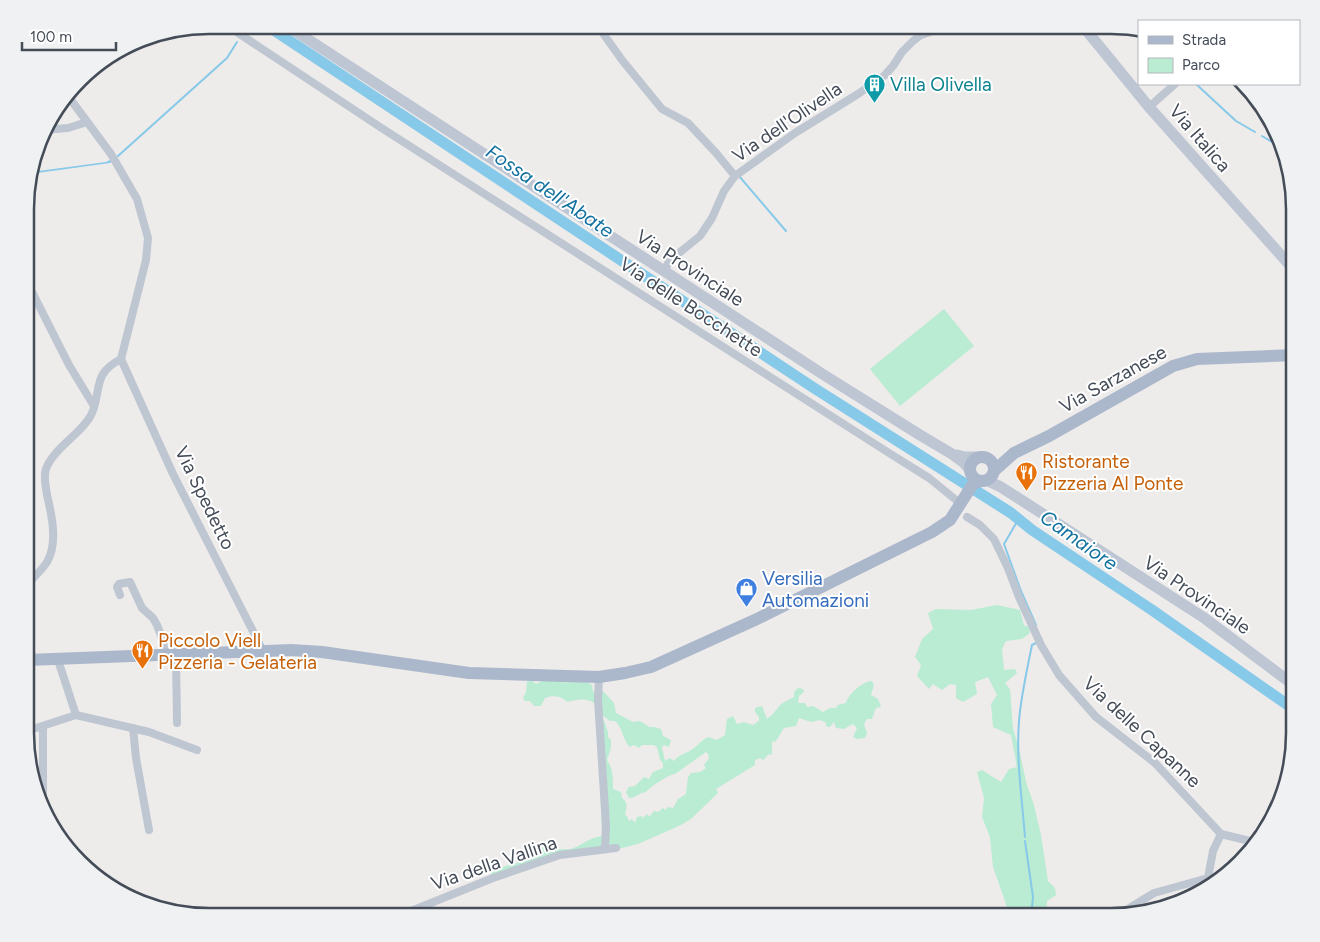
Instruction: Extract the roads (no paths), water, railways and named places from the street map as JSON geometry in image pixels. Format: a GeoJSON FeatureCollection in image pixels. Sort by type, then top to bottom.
{"type":"FeatureCollection","features":[{"type":"Feature","properties":{"kind":"main road","name":"Via Provinciale"},"geometry":{"type":"LineString","coordinates":[[300,34],[664,272],[824,375],[952,454],[981,476],[1002,487],[1204,617],[1286,679]]}},
{"type":"Feature","properties":{"kind":"main road","name":"Via Italica"},"geometry":{"type":"LineString","coordinates":[[1089,34],[1149,107],[1286,261]]}},
{"type":"Feature","properties":{"kind":"main road","name":"Via Sarzanese"},"geometry":{"type":"LineString","coordinates":[[981,476],[1014,453],[1071,423],[1161,371],[1179,363],[1197,359],[1286,355]]}},
{"type":"Feature","properties":{"kind":"main road","name":"Via Sarzanese"},"geometry":{"type":"LineString","coordinates":[[983,457],[1014,453]]}},
{"type":"Feature","properties":{"kind":"main road","name":"Via Provinciale"},"geometry":{"type":"LineString","coordinates":[[952,454],[965,457],[983,457]]}},
{"type":"Feature","properties":{"kind":"main road"},"geometry":{"type":"LineString","coordinates":[[34,660],[291,650],[322,652],[375,661],[486,675],[598,677],[625,673],[650,667],[757,619],[938,529],[961,508],[992,462],[983,457],[972,464],[981,476]]}},
{"type":"Feature","properties":{"kind":"street","name":"Via delle Bocchette"},"geometry":{"type":"LineString","coordinates":[[240,34],[389,132],[889,453],[920,471],[961,508]]}},
{"type":"Feature","properties":{"kind":"street"},"geometry":{"type":"LineString","coordinates":[[603,34],[662,109],[688,123],[735,176]]}},
{"type":"Feature","properties":{"kind":"street","name":"Via dell'Olivella"},"geometry":{"type":"LineString","coordinates":[[664,272],[669,261],[700,236],[712,218],[724,190],[735,176],[795,133],[884,76],[902,52],[914,40],[924,34]]}},
{"type":"Feature","properties":{"kind":"street"},"geometry":{"type":"LineString","coordinates":[[1149,107],[1174,85]]}},
{"type":"Feature","properties":{"kind":"street"},"geometry":{"type":"LineString","coordinates":[[34,576],[46,563],[53,545],[52,522],[44,482],[45,470],[54,456],[92,414],[103,371],[109,365],[120,360],[146,260],[148,238],[137,199],[111,154],[71,100]]}},
{"type":"Feature","properties":{"kind":"street"},"geometry":{"type":"LineString","coordinates":[[53,129],[68,128],[87,122]]}},
{"type":"Feature","properties":{"kind":"street"},"geometry":{"type":"LineString","coordinates":[[34,297],[69,365],[94,406]]}},
{"type":"Feature","properties":{"kind":"street","name":"Via Spedetto"},"geometry":{"type":"LineString","coordinates":[[120,360],[173,474],[263,651]]}},
{"type":"Feature","properties":{"kind":"street","name":"Via delle Capanne"},"geometry":{"type":"LineString","coordinates":[[961,508],[994,539],[1041,645],[1059,675],[1096,717],[1154,763],[1221,834]]}},
{"type":"Feature","properties":{"kind":"street"},"geometry":{"type":"LineString","coordinates":[[120,595],[117,587],[119,584],[130,582],[142,608],[153,618],[157,625],[170,654],[177,723]]}},
{"type":"Feature","properties":{"kind":"street"},"geometry":{"type":"LineString","coordinates":[[58,660],[76,715]]}},
{"type":"Feature","properties":{"kind":"street"},"geometry":{"type":"LineString","coordinates":[[598,677],[606,825],[605,849]]}},
{"type":"Feature","properties":{"kind":"street"},"geometry":{"type":"LineString","coordinates":[[34,729],[76,715],[149,732],[197,750]]}},
{"type":"Feature","properties":{"kind":"street"},"geometry":{"type":"LineString","coordinates":[[43,726],[43,788]]}},
{"type":"Feature","properties":{"kind":"street"},"geometry":{"type":"LineString","coordinates":[[133,728],[136,758],[149,830]]}},
{"type":"Feature","properties":{"kind":"street"},"geometry":{"type":"LineString","coordinates":[[1130,907],[1154,892],[1208,878],[1214,851],[1221,834],[1249,841]]}},
{"type":"Feature","properties":{"kind":"street","name":"Via della Vallina"},"geometry":{"type":"LineString","coordinates":[[418,908],[456,892],[560,856],[616,848]]}},
{"type":"Feature","properties":{"kind":"water"},"geometry":{"type":"Polygon","coordinates":[[[118,156],[110,163],[38,173],[38,171],[106,162],[118,156]]]}},
{"type":"Feature","properties":{"kind":"waterway","name":"Fossa dell'Abate"},"geometry":{"type":"LineString","coordinates":[[280,34],[814,388],[1011,513],[1032,530],[1152,610],[1286,704]]}},
{"type":"Feature","properties":{"kind":"waterway"},"geometry":{"type":"LineString","coordinates":[[118,156],[227,58],[237,42]]}},
{"type":"Feature","properties":{"kind":"waterway"},"geometry":{"type":"LineString","coordinates":[[1197,85],[1236,121],[1255,132]]}},
{"type":"Feature","properties":{"kind":"waterway"},"geometry":{"type":"LineString","coordinates":[[1262,136],[1274,143]]}},
{"type":"Feature","properties":{"kind":"waterway"},"geometry":{"type":"LineString","coordinates":[[739,176],[786,231]]}},
{"type":"Feature","properties":{"kind":"waterway"},"geometry":{"type":"LineString","coordinates":[[1018,520],[1004,544],[1036,625]]}},
{"type":"Feature","properties":{"kind":"waterway"},"geometry":{"type":"LineString","coordinates":[[1025,837],[1018,735],[1023,693],[1032,645],[1038,642]]}},
{"type":"Feature","properties":{"kind":"waterway"},"geometry":{"type":"LineString","coordinates":[[1025,841],[1033,897],[1032,908]]}},
{"type":"Feature","properties":{"kind":"place","name":"Villa Olivella"},"geometry":{"type":"Point","coordinates":[874,103]}},
{"type":"Feature","properties":{"kind":"place","name":"Ristorante Pizzeria Al Ponte"},"geometry":{"type":"Point","coordinates":[1026,491]}},
{"type":"Feature","properties":{"kind":"place","name":"Versilia Automazioni"},"geometry":{"type":"Point","coordinates":[746,608]}},
{"type":"Feature","properties":{"kind":"place","name":"Piccolo Viell Pizzeria - Gelateria"},"geometry":{"type":"Point","coordinates":[142,670]}},
{"type":"Feature","properties":{"kind":"water label","name":"Camaiore"},"geometry":{"type":"Point","coordinates":[1079,540]}}]}
